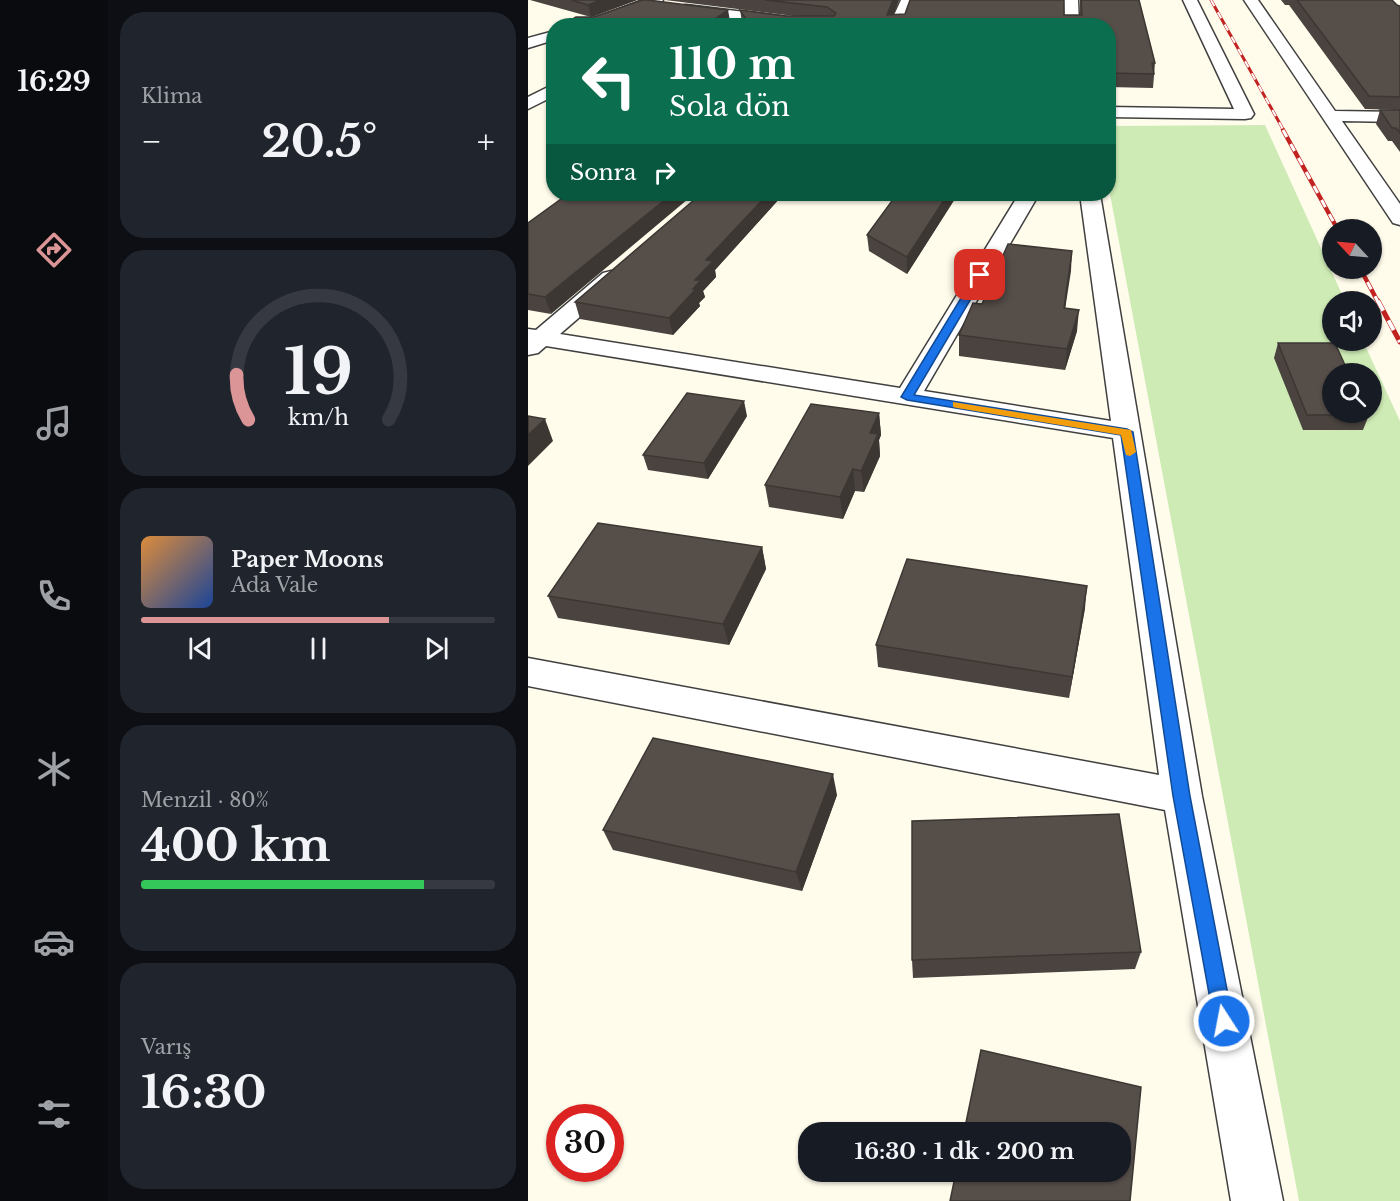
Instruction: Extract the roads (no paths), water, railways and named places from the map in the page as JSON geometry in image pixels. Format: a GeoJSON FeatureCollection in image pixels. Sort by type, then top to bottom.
{"type":"FeatureCollection","features":[{"type":"Feature","properties":{"kind":"street"},"geometry":{"type":"LineString","coordinates":[[900,18],[908,0]]}},
{"type":"Feature","properties":{"kind":"street"},"geometry":{"type":"LineString","coordinates":[[1071,0],[1072,18]]}},
{"type":"Feature","properties":{"kind":"street"},"geometry":{"type":"LineString","coordinates":[[1116,112],[1245,114],[1190,0]]}},
{"type":"Feature","properties":{"kind":"street"},"geometry":{"type":"LineString","coordinates":[[1251,0],[1400,219]]}},
{"type":"Feature","properties":{"kind":"street"},"geometry":{"type":"LineString","coordinates":[[604,18],[651,2],[769,18]]}},
{"type":"Feature","properties":{"kind":"street"},"geometry":{"type":"LineString","coordinates":[[531,51],[546,40]]}},
{"type":"Feature","properties":{"kind":"street"},"geometry":{"type":"LineString","coordinates":[[528,104],[546,94]]}},
{"type":"Feature","properties":{"kind":"street"},"geometry":{"type":"LineString","coordinates":[[1330,116],[1400,117]]}},
{"type":"Feature","properties":{"kind":"street"},"geometry":{"type":"LineString","coordinates":[[907,397],[1025,201]]}},
{"type":"Feature","properties":{"kind":"street"},"geometry":{"type":"LineString","coordinates":[[1091,201],[1182,796],[1257,1201]]}},
{"type":"Feature","properties":{"kind":"street"},"geometry":{"type":"LineString","coordinates":[[532,341],[629,262]]}},
{"type":"Feature","properties":{"kind":"street"},"geometry":{"type":"LineString","coordinates":[[532,341],[1127,432]]}},
{"type":"Feature","properties":{"kind":"street"},"geometry":{"type":"LineString","coordinates":[[528,672],[1182,796]]}},
{"type":"Feature","properties":{"kind":"railway"},"geometry":{"type":"LineString","coordinates":[[1211,0],[1284,131]]}},
{"type":"Feature","properties":{"kind":"railway"},"geometry":{"type":"LineString","coordinates":[[1283,130],[1332,219]]}},
{"type":"Feature","properties":{"kind":"railway"},"geometry":{"type":"LineString","coordinates":[[1366,279],[1372,291]]}},
{"type":"Feature","properties":{"kind":"railway"},"geometry":{"type":"LineString","coordinates":[[1382,308],[1400,342]]}}]}
